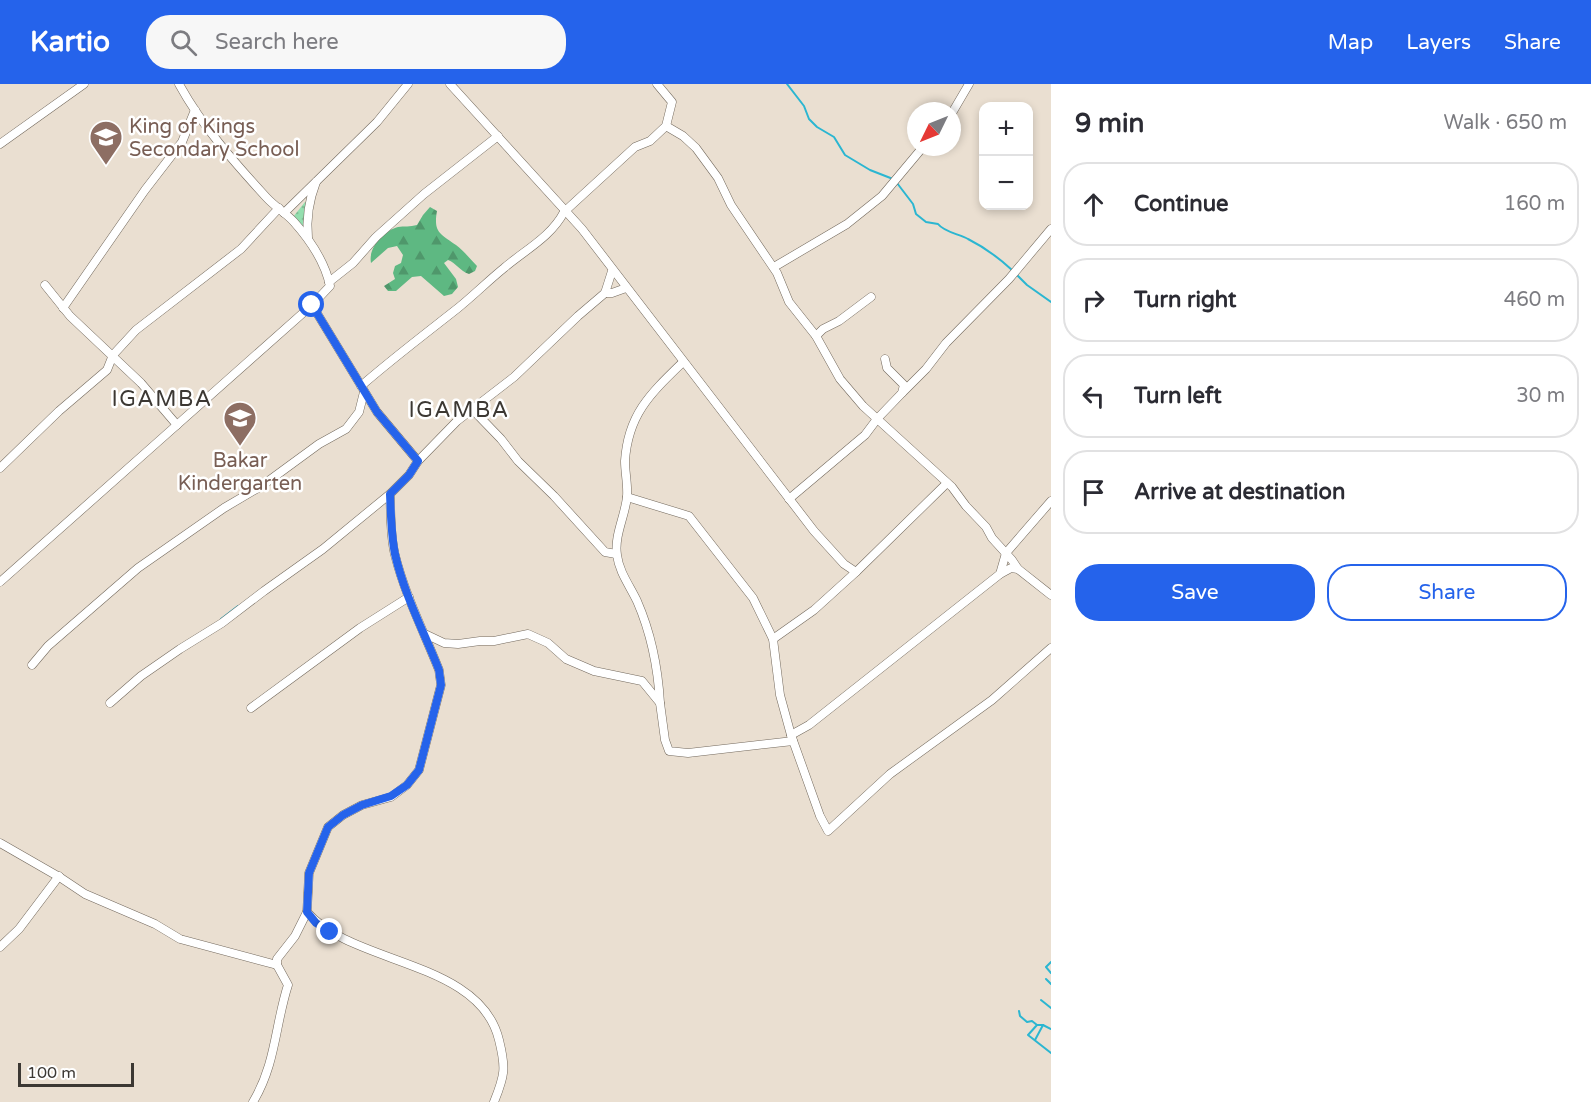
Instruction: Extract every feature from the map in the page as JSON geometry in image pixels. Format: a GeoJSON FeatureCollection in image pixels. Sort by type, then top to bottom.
{"type":"FeatureCollection","features":[{"type":"Feature","properties":{"kind":"street"},"geometry":{"type":"LineString","coordinates":[[0,144],[84,84]]}},
{"type":"Feature","properties":{"kind":"street"},"geometry":{"type":"LineString","coordinates":[[0,582],[312,305],[330,286],[327,270],[308,239],[229,156],[179,84]]}},
{"type":"Feature","properties":{"kind":"street"},"geometry":{"type":"LineString","coordinates":[[0,468],[59,411],[107,370],[113,355],[136,330],[241,249],[378,122],[408,84]]}},
{"type":"Feature","properties":{"kind":"street"},"geometry":{"type":"LineString","coordinates":[[450,84],[582,230],[814,531],[844,564],[856,572]]}},
{"type":"Feature","properties":{"kind":"street"},"geometry":{"type":"LineString","coordinates":[[32,665],[48,646],[138,568],[225,508],[263,485],[319,444],[346,429],[359,412],[362,389],[404,349],[460,306],[506,265],[539,242],[558,225],[564,212],[635,147],[650,141],[666,126],[672,102],[657,84]]}},
{"type":"Feature","properties":{"kind":"street"},"geometry":{"type":"LineString","coordinates":[[958,102],[969,84]]}},
{"type":"Feature","properties":{"kind":"street"},"geometry":{"type":"LineString","coordinates":[[63,308],[145,190],[182,142],[195,110]]}},
{"type":"Feature","properties":{"kind":"street"},"geometry":{"type":"LineString","coordinates":[[666,126],[683,136],[696,148],[717,178],[738,217],[774,267],[789,302],[816,336],[840,379],[877,419],[947,483],[1018,569],[1051,595]]}},
{"type":"Feature","properties":{"kind":"street"},"geometry":{"type":"LineString","coordinates":[[329,282],[353,263],[376,237],[424,194],[498,136]]}},
{"type":"Feature","properties":{"kind":"street"},"geometry":{"type":"LineString","coordinates":[[774,267],[847,224],[882,196],[916,156]]}},
{"type":"Feature","properties":{"kind":"street"},"geometry":{"type":"LineString","coordinates":[[308,239],[306,221],[311,195],[318,178]]}},
{"type":"Feature","properties":{"kind":"street"},"geometry":{"type":"LineString","coordinates":[[789,499],[865,435],[877,419],[926,369],[946,343],[1011,277],[1051,229]]}},
{"type":"Feature","properties":{"kind":"street"},"geometry":{"type":"LineString","coordinates":[[110,703],[141,676],[222,623],[323,549],[390,494],[457,421],[514,376],[605,293],[612,271]]}},
{"type":"Feature","properties":{"kind":"street"},"geometry":{"type":"LineString","coordinates":[[45,285],[63,308],[141,383],[177,425]]}},
{"type":"Feature","properties":{"kind":"street"},"geometry":{"type":"LineString","coordinates":[[605,293],[626,288]]}},
{"type":"Feature","properties":{"kind":"street"},"geometry":{"type":"LineString","coordinates":[[816,336],[871,297]]}},
{"type":"Feature","properties":{"kind":"street"},"geometry":{"type":"LineString","coordinates":[[312,305],[377,412],[418,461]]}},
{"type":"Feature","properties":{"kind":"street"},"geometry":{"type":"LineString","coordinates":[[885,359],[887,368],[904,385],[902,393]]}},
{"type":"Feature","properties":{"kind":"street"},"geometry":{"type":"LineString","coordinates":[[683,362],[653,392],[635,420],[627,439],[625,475],[627,496],[619,528],[616,554],[649,635],[657,668],[665,740],[669,751],[688,753],[792,738],[1000,574],[1011,568],[1018,569]]}},
{"type":"Feature","properties":{"kind":"street"},"geometry":{"type":"LineString","coordinates":[[472,409],[605,552],[616,554]]}},
{"type":"Feature","properties":{"kind":"street"},"geometry":{"type":"LineString","coordinates":[[772,639],[814,610],[947,483]]}},
{"type":"Feature","properties":{"kind":"street"},"geometry":{"type":"LineString","coordinates":[[253,1102],[263,1085],[272,1058],[288,985],[277,965],[277,958],[295,936],[307,912],[309,873],[328,827],[343,815],[362,805],[391,796],[407,785],[419,770],[441,685],[439,670],[395,556],[391,533],[390,494]]}},
{"type":"Feature","properties":{"kind":"street"},"geometry":{"type":"LineString","coordinates":[[627,496],[689,516],[753,598],[772,639],[780,696],[792,738],[820,816],[828,831],[890,774],[992,700],[1051,648]]}},
{"type":"Feature","properties":{"kind":"street"},"geometry":{"type":"LineString","coordinates":[[1000,574],[1004,567],[1006,553],[1051,501]]}},
{"type":"Feature","properties":{"kind":"street"},"geometry":{"type":"LineString","coordinates":[[251,708],[360,628],[409,597]]}},
{"type":"Feature","properties":{"kind":"street"},"geometry":{"type":"LineString","coordinates":[[425,634],[444,643],[458,644],[480,640],[495,641],[528,634],[548,643],[566,659],[594,671],[642,681],[660,703]]}},
{"type":"Feature","properties":{"kind":"street"},"geometry":{"type":"LineString","coordinates":[[0,843],[85,894],[154,924],[180,939],[277,965]]}},
{"type":"Feature","properties":{"kind":"street"},"geometry":{"type":"LineString","coordinates":[[0,946],[19,929],[58,876]]}},
{"type":"Feature","properties":{"kind":"street"},"geometry":{"type":"LineString","coordinates":[[307,912],[316,923],[330,932],[420,968],[458,988],[478,1003],[491,1017],[505,1063],[501,1084],[494,1102]]}},
{"type":"Feature","properties":{"kind":"green space"},"geometry":{"type":"Polygon","coordinates":[[[305,202],[307,203],[302,230],[293,217],[305,202]]]}},
{"type":"Feature","properties":{"kind":"green space"},"geometry":{"type":"Polygon","coordinates":[[[430,207],[437,211],[436,224],[439,232],[459,247],[477,266],[475,271],[469,274],[448,260],[444,263],[456,279],[458,287],[452,294],[444,296],[421,276],[412,277],[396,291],[388,291],[384,286],[395,279],[393,273],[395,266],[401,263],[403,255],[397,246],[388,248],[371,263],[374,246],[392,229],[417,225],[430,207]]]}},
{"type":"Feature","properties":{"kind":"waterway"},"geometry":{"type":"LineString","coordinates":[[787,84],[804,106],[809,119],[817,127],[834,137],[845,155],[870,170],[893,179]]}},
{"type":"Feature","properties":{"kind":"waterway"},"geometry":{"type":"LineString","coordinates":[[897,183],[913,204],[916,214],[926,222],[938,224],[974,242],[1012,270]]}},
{"type":"Feature","properties":{"kind":"waterway"},"geometry":{"type":"LineString","coordinates":[[1016,274],[1051,302]]}},
{"type":"Feature","properties":{"kind":"waterway"},"geometry":{"type":"LineString","coordinates":[[221,619],[238,606]]}},
{"type":"Feature","properties":{"kind":"waterway"},"geometry":{"type":"LineString","coordinates":[[1051,962],[1046,967],[1051,973]]}},
{"type":"Feature","properties":{"kind":"waterway"},"geometry":{"type":"LineString","coordinates":[[1046,979],[1051,984]]}},
{"type":"Feature","properties":{"kind":"waterway"},"geometry":{"type":"LineString","coordinates":[[1041,1000],[1051,1008]]}},
{"type":"Feature","properties":{"kind":"waterway"},"geometry":{"type":"LineString","coordinates":[[1019,1011],[1020,1016],[1027,1022],[1032,1021],[1037,1025],[1028,1035],[1051,1053]]}},
{"type":"Feature","properties":{"kind":"waterway"},"geometry":{"type":"LineString","coordinates":[[1037,1025],[1051,1029]]}},
{"type":"Feature","properties":{"kind":"waterway"},"geometry":{"type":"LineString","coordinates":[[1035,1040],[1043,1025]]}},
{"type":"Feature","properties":{"kind":"place","name":"King of Kings Secondary School"},"geometry":{"type":"Point","coordinates":[106,166]}},
{"type":"Feature","properties":{"kind":"place","name":"Bakar Kindergarten"},"geometry":{"type":"Point","coordinates":[240,447]}},
{"type":"Feature","properties":{"kind":"district","name":"IGAMBA"},"geometry":{"type":"Point","coordinates":[162,398]}},
{"type":"Feature","properties":{"kind":"district","name":"IGAMBA"},"geometry":{"type":"Point","coordinates":[459,409]}},
{"type":"Feature","properties":{"kind":"route"},"geometry":{"type":"LineString","coordinates":[[312,305],[377,412],[418,461],[409,475],[390,494],[391,533],[395,556],[405,587],[439,670],[441,685],[419,770],[407,785],[391,796],[362,805],[343,815],[328,827],[309,873],[307,912],[316,923],[330,932]]}}]}
